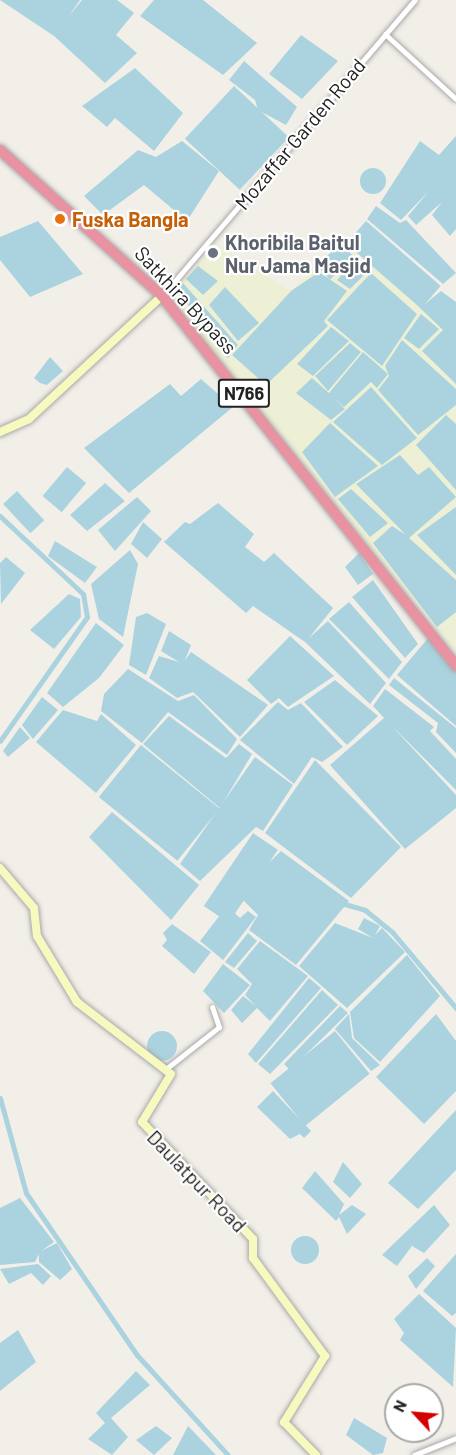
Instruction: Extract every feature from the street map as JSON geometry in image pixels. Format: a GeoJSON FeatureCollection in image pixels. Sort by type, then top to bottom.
{"type":"FeatureCollection","features":[{"type":"Feature","properties":{"kind":"highway","name":"Satkhira Bypass"},"geometry":{"type":"LineString","coordinates":[[0,150],[162,296],[456,666]]}},
{"type":"Feature","properties":{"kind":"street","name":"Mozaffar Garden Road"},"geometry":{"type":"LineString","coordinates":[[162,296],[416,0]]}},
{"type":"Feature","properties":{"kind":"street"},"geometry":{"type":"LineString","coordinates":[[385,34],[456,99]]}},
{"type":"Feature","properties":{"kind":"street"},"geometry":{"type":"LineString","coordinates":[[0,432],[29,419],[162,296]]}},
{"type":"Feature","properties":{"kind":"street"},"geometry":{"type":"LineString","coordinates":[[0,868],[33,906],[37,936],[77,1002],[167,1068],[219,1027],[212,1007]]}},
{"type":"Feature","properties":{"kind":"street","name":"Daulatpur Road"},"geometry":{"type":"LineString","coordinates":[[167,1068],[171,1079],[142,1122],[253,1239],[253,1258],[325,1356],[284,1422],[316,1455]]}},
{"type":"Feature","properties":{"kind":"street"},"geometry":{"type":"LineString","coordinates":[[414,1455],[456,1438]]}},
{"type":"Feature","properties":{"kind":"green space"},"geometry":{"type":"Polygon","coordinates":[[[341,243],[456,310],[456,653],[169,295],[217,244],[291,291],[341,243]]]}},
{"type":"Feature","properties":{"kind":"water"},"geometry":{"type":"Polygon","coordinates":[[[0,0],[80,0],[69,16],[82,0],[117,0],[134,13],[116,35],[137,53],[105,83],[54,36],[0,0]]]}},
{"type":"Feature","properties":{"kind":"water"},"geometry":{"type":"Polygon","coordinates":[[[154,0],[203,0],[257,43],[223,75],[140,16],[154,0]]]}},
{"type":"Feature","properties":{"kind":"water"},"geometry":{"type":"Polygon","coordinates":[[[301,35],[338,61],[302,99],[269,74],[301,35]]]}},
{"type":"Feature","properties":{"kind":"water"},"geometry":{"type":"Polygon","coordinates":[[[244,61],[297,107],[286,125],[258,110],[255,100],[229,80],[244,61]]]}},
{"type":"Feature","properties":{"kind":"water"},"geometry":{"type":"Polygon","coordinates":[[[135,68],[183,113],[154,151],[115,118],[107,127],[82,106],[135,68]]]}},
{"type":"Feature","properties":{"kind":"water"},"geometry":{"type":"Polygon","coordinates":[[[234,86],[289,137],[240,190],[185,139],[234,86]]]}},
{"type":"Feature","properties":{"kind":"water"},"geometry":{"type":"Polygon","coordinates":[[[456,136],[456,229],[450,236],[432,215],[442,202],[416,225],[408,216],[429,191],[401,220],[380,203],[420,141],[439,155],[456,136]]]}},
{"type":"Feature","properties":{"kind":"water"},"geometry":{"type":"Polygon","coordinates":[[[182,141],[219,171],[187,221],[144,185],[103,215],[84,196],[138,150],[156,157],[182,141]]]}},
{"type":"Feature","properties":{"kind":"water"},"geometry":{"type":"Polygon","coordinates":[[[373,168],[382,172],[386,181],[382,190],[373,194],[364,190],[360,181],[364,172],[373,168]]]}},
{"type":"Feature","properties":{"kind":"water"},"geometry":{"type":"Polygon","coordinates":[[[376,206],[400,223],[406,220],[456,273],[443,284],[367,219],[376,206]]]}},
{"type":"Feature","properties":{"kind":"water"},"geometry":{"type":"Polygon","coordinates":[[[38,221],[83,274],[30,297],[0,260],[0,237],[38,221]]]}},
{"type":"Feature","properties":{"kind":"water"},"geometry":{"type":"Polygon","coordinates":[[[366,221],[441,286],[421,309],[346,244],[366,221]]]}},
{"type":"Feature","properties":{"kind":"water"},"geometry":{"type":"Polygon","coordinates":[[[341,243],[354,257],[330,279],[317,266],[341,243]]]}},
{"type":"Feature","properties":{"kind":"water"},"geometry":{"type":"Polygon","coordinates":[[[355,260],[368,271],[350,289],[337,280],[355,260]]]}},
{"type":"Feature","properties":{"kind":"water"},"geometry":{"type":"Polygon","coordinates":[[[198,266],[218,281],[203,295],[186,279],[198,266]]]}},
{"type":"Feature","properties":{"kind":"water"},"geometry":{"type":"Polygon","coordinates":[[[319,272],[347,291],[324,321],[328,326],[266,385],[232,355],[291,291],[319,272]]]}},
{"type":"Feature","properties":{"kind":"water"},"geometry":{"type":"Polygon","coordinates":[[[371,273],[417,314],[382,366],[327,320],[371,273]]]}},
{"type":"Feature","properties":{"kind":"water"},"geometry":{"type":"Polygon","coordinates":[[[183,283],[238,345],[228,358],[176,289],[183,283]]]}},
{"type":"Feature","properties":{"kind":"water"},"geometry":{"type":"Polygon","coordinates":[[[225,287],[259,323],[238,341],[209,305],[225,287]]]}},
{"type":"Feature","properties":{"kind":"water"},"geometry":{"type":"Polygon","coordinates":[[[441,291],[456,302],[456,384],[422,351],[443,330],[420,308],[441,291]]]}},
{"type":"Feature","properties":{"kind":"water"},"geometry":{"type":"Polygon","coordinates":[[[421,314],[439,329],[419,349],[404,338],[421,314]]]}},
{"type":"Feature","properties":{"kind":"water"},"geometry":{"type":"Polygon","coordinates":[[[331,327],[349,341],[313,376],[297,364],[331,327]]]}},
{"type":"Feature","properties":{"kind":"water"},"geometry":{"type":"Polygon","coordinates":[[[402,340],[456,389],[456,405],[418,435],[378,390],[389,376],[385,366],[402,340]]]}},
{"type":"Feature","properties":{"kind":"water"},"geometry":{"type":"Polygon","coordinates":[[[350,343],[361,352],[328,391],[315,376],[350,343]]]}},
{"type":"Feature","properties":{"kind":"water"},"geometry":{"type":"Polygon","coordinates":[[[363,352],[388,374],[377,388],[371,382],[344,407],[334,398],[345,409],[331,420],[296,393],[312,378],[329,393],[363,352]]]}},
{"type":"Feature","properties":{"kind":"water"},"geometry":{"type":"Polygon","coordinates":[[[50,357],[63,371],[47,385],[34,378],[50,357]]]}},
{"type":"Feature","properties":{"kind":"water"},"geometry":{"type":"Polygon","coordinates":[[[201,379],[233,407],[129,493],[84,448],[170,384],[181,396],[201,379]]]}},
{"type":"Feature","properties":{"kind":"water"},"geometry":{"type":"Polygon","coordinates":[[[371,387],[417,438],[382,465],[333,422],[371,387]]]}},
{"type":"Feature","properties":{"kind":"water"},"geometry":{"type":"Polygon","coordinates":[[[446,415],[456,424],[456,490],[416,445],[446,415]]]}},
{"type":"Feature","properties":{"kind":"water"},"geometry":{"type":"Polygon","coordinates":[[[330,423],[378,466],[335,497],[302,452],[330,423]]]}},
{"type":"Feature","properties":{"kind":"water"},"geometry":{"type":"Polygon","coordinates":[[[400,455],[418,475],[429,467],[456,497],[409,538],[456,580],[456,612],[437,627],[373,543],[392,526],[406,535],[356,484],[400,455]]]}},
{"type":"Feature","properties":{"kind":"water"},"geometry":{"type":"Polygon","coordinates":[[[67,467],[86,483],[62,512],[43,496],[67,467]]]}},
{"type":"Feature","properties":{"kind":"water"},"geometry":{"type":"Polygon","coordinates":[[[105,483],[125,501],[87,531],[70,515],[105,483]]]}},
{"type":"Feature","properties":{"kind":"water"},"geometry":{"type":"Polygon","coordinates":[[[351,489],[388,523],[370,537],[338,499],[351,489]]]}},
{"type":"Feature","properties":{"kind":"water"},"geometry":{"type":"Polygon","coordinates":[[[17,491],[44,520],[30,533],[3,504],[17,491]]]}},
{"type":"Feature","properties":{"kind":"water"},"geometry":{"type":"Polygon","coordinates":[[[137,497],[151,511],[115,551],[98,530],[137,497]]]}},
{"type":"Feature","properties":{"kind":"water"},"geometry":{"type":"Polygon","coordinates":[[[218,503],[254,534],[245,547],[264,562],[274,553],[333,608],[309,638],[328,621],[386,683],[370,704],[305,642],[253,606],[246,613],[164,542],[185,522],[190,524],[218,503]]]}},
{"type":"Feature","properties":{"kind":"water"},"geometry":{"type":"Polygon","coordinates":[[[456,507],[456,575],[417,535],[456,507]]]}},
{"type":"Feature","properties":{"kind":"water"},"geometry":{"type":"Polygon","coordinates":[[[143,522],[162,539],[147,558],[131,544],[143,522]]]}},
{"type":"Feature","properties":{"kind":"water"},"geometry":{"type":"Polygon","coordinates":[[[55,541],[97,567],[85,583],[48,556],[55,541]]]}},
{"type":"Feature","properties":{"kind":"water"},"geometry":{"type":"Polygon","coordinates":[[[130,550],[138,564],[123,637],[99,619],[91,584],[130,550]]]}},
{"type":"Feature","properties":{"kind":"water"},"geometry":{"type":"Polygon","coordinates":[[[359,553],[373,574],[358,585],[345,567],[359,553]]]}},
{"type":"Feature","properties":{"kind":"water"},"geometry":{"type":"Polygon","coordinates":[[[6,557],[25,573],[1,604],[0,563],[6,557]]]}},
{"type":"Feature","properties":{"kind":"water"},"geometry":{"type":"Polygon","coordinates":[[[373,580],[418,644],[405,658],[352,597],[373,580]]]}},
{"type":"Feature","properties":{"kind":"water"},"geometry":{"type":"Polygon","coordinates":[[[69,594],[80,599],[81,617],[54,649],[30,630],[69,594]]]}},
{"type":"Feature","properties":{"kind":"water"},"geometry":{"type":"Polygon","coordinates":[[[349,602],[402,662],[389,679],[329,619],[349,602]]]}},
{"type":"Feature","properties":{"kind":"water"},"geometry":{"type":"Polygon","coordinates":[[[147,613],[166,624],[146,675],[129,665],[136,617],[147,613]]]}},
{"type":"Feature","properties":{"kind":"water"},"geometry":{"type":"Polygon","coordinates":[[[96,623],[124,645],[99,678],[63,707],[47,693],[96,623]]]}},
{"type":"Feature","properties":{"kind":"water"},"geometry":{"type":"Polygon","coordinates":[[[169,631],[191,645],[185,660],[191,652],[268,705],[240,737],[193,692],[177,698],[149,678],[159,656],[179,662],[161,651],[169,631]]]}},
{"type":"Feature","properties":{"kind":"water"},"geometry":{"type":"Polygon","coordinates":[[[290,636],[334,676],[288,707],[279,698],[271,704],[247,680],[290,636]]]}},
{"type":"Feature","properties":{"kind":"water"},"geometry":{"type":"Polygon","coordinates":[[[429,637],[456,672],[456,726],[397,675],[429,637]]]}},
{"type":"Feature","properties":{"kind":"water"},"geometry":{"type":"Polygon","coordinates":[[[128,669],[178,701],[194,695],[237,739],[227,755],[168,712],[142,743],[101,711],[104,694],[128,669]]]}},
{"type":"Feature","properties":{"kind":"water"},"geometry":{"type":"Polygon","coordinates":[[[394,678],[456,728],[456,753],[436,732],[438,723],[389,685],[394,678]]]}},
{"type":"Feature","properties":{"kind":"water"},"geometry":{"type":"Polygon","coordinates":[[[335,680],[378,716],[347,745],[304,702],[335,680]]]}},
{"type":"Feature","properties":{"kind":"water"},"geometry":{"type":"Polygon","coordinates":[[[385,689],[434,727],[430,731],[456,759],[456,790],[390,724],[456,795],[456,808],[405,849],[330,765],[384,718],[373,706],[385,689]]]}},
{"type":"Feature","properties":{"kind":"water"},"geometry":{"type":"Polygon","coordinates":[[[42,697],[58,710],[33,739],[22,725],[42,697]]]}},
{"type":"Feature","properties":{"kind":"water"},"geometry":{"type":"Polygon","coordinates":[[[278,702],[288,710],[301,703],[343,747],[322,762],[312,757],[294,784],[240,740],[278,702]]]}},
{"type":"Feature","properties":{"kind":"water"},"geometry":{"type":"Polygon","coordinates":[[[63,710],[97,721],[101,714],[136,745],[96,793],[36,742],[63,710]]]}},
{"type":"Feature","properties":{"kind":"water"},"geometry":{"type":"Polygon","coordinates":[[[169,716],[226,758],[239,744],[252,754],[220,808],[143,744],[169,716]]]}},
{"type":"Feature","properties":{"kind":"water"},"geometry":{"type":"Polygon","coordinates":[[[20,727],[30,738],[8,757],[3,751],[20,727]]]}},
{"type":"Feature","properties":{"kind":"water"},"geometry":{"type":"Polygon","coordinates":[[[141,745],[219,809],[177,861],[99,797],[141,745]]]}},
{"type":"Feature","properties":{"kind":"water"},"geometry":{"type":"Polygon","coordinates":[[[255,757],[293,785],[263,831],[256,827],[200,881],[180,864],[255,757]]]}},
{"type":"Feature","properties":{"kind":"water"},"geometry":{"type":"Polygon","coordinates":[[[315,760],[401,847],[351,898],[265,833],[315,760]]]}},
{"type":"Feature","properties":{"kind":"water"},"geometry":{"type":"Polygon","coordinates":[[[112,812],[199,885],[171,920],[89,837],[112,812]]]}},
{"type":"Feature","properties":{"kind":"water"},"geometry":{"type":"Polygon","coordinates":[[[253,833],[278,850],[229,923],[204,906],[253,833]]]}},
{"type":"Feature","properties":{"kind":"water"},"geometry":{"type":"Polygon","coordinates":[[[281,851],[349,901],[296,965],[249,930],[258,915],[237,894],[281,851]]]}},
{"type":"Feature","properties":{"kind":"water"},"geometry":{"type":"Polygon","coordinates":[[[227,906],[240,918],[248,911],[256,917],[223,960],[200,941],[227,906]]]}},
{"type":"Feature","properties":{"kind":"water"},"geometry":{"type":"Polygon","coordinates":[[[364,918],[380,926],[375,935],[382,928],[405,952],[347,1008],[299,966],[335,923],[373,938],[358,929],[364,918]]]}},
{"type":"Feature","properties":{"kind":"water"},"geometry":{"type":"Polygon","coordinates":[[[172,924],[211,952],[194,974],[162,946],[167,940],[163,933],[172,924]]]}},
{"type":"Feature","properties":{"kind":"water"},"geometry":{"type":"Polygon","coordinates":[[[248,933],[257,941],[234,968],[225,962],[248,933]]]}},
{"type":"Feature","properties":{"kind":"water"},"geometry":{"type":"Polygon","coordinates":[[[260,941],[308,976],[270,1021],[257,1008],[242,1023],[231,1010],[243,996],[256,1006],[245,995],[252,984],[237,969],[260,941]]]}},
{"type":"Feature","properties":{"kind":"water"},"geometry":{"type":"Polygon","coordinates":[[[407,955],[440,996],[380,1062],[354,1038],[350,1012],[407,955]]]}},
{"type":"Feature","properties":{"kind":"water"},"geometry":{"type":"Polygon","coordinates":[[[223,964],[250,985],[224,1013],[203,991],[223,964]]]}},
{"type":"Feature","properties":{"kind":"water"},"geometry":{"type":"Polygon","coordinates":[[[309,978],[321,988],[256,1063],[248,1054],[309,978]]]}},
{"type":"Feature","properties":{"kind":"water"},"geometry":{"type":"Polygon","coordinates":[[[322,990],[338,1005],[270,1074],[258,1064],[322,990]]]}},
{"type":"Feature","properties":{"kind":"water"},"geometry":{"type":"Polygon","coordinates":[[[340,1006],[348,1013],[290,1070],[284,1064],[340,1006]]]}},
{"type":"Feature","properties":{"kind":"water"},"geometry":{"type":"Polygon","coordinates":[[[349,1014],[352,1038],[380,1065],[371,1071],[335,1029],[349,1014]]]}},
{"type":"Feature","properties":{"kind":"water"},"geometry":{"type":"Polygon","coordinates":[[[436,1014],[456,1041],[456,1091],[424,1124],[376,1077],[436,1014]]]}},
{"type":"Feature","properties":{"kind":"water"},"geometry":{"type":"Polygon","coordinates":[[[162,1031],[173,1035],[177,1046],[173,1057],[162,1061],[151,1057],[147,1046],[151,1035],[162,1031]]]}},
{"type":"Feature","properties":{"kind":"water"},"geometry":{"type":"Polygon","coordinates":[[[335,1031],[370,1074],[305,1126],[270,1083],[335,1031]]]}},
{"type":"Feature","properties":{"kind":"water"},"geometry":{"type":"Polygon","coordinates":[[[273,1091],[311,1131],[304,1138],[300,1134],[290,1139],[257,1107],[273,1091]]]}},
{"type":"Feature","properties":{"kind":"water"},"geometry":{"type":"Polygon","coordinates":[[[456,1110],[456,1170],[418,1209],[388,1183],[456,1110]]]}},
{"type":"Feature","properties":{"kind":"water"},"geometry":{"type":"Polygon","coordinates":[[[343,1162],[362,1184],[350,1198],[333,1182],[343,1162]]]}},
{"type":"Feature","properties":{"kind":"water"},"geometry":{"type":"Polygon","coordinates":[[[315,1171],[344,1204],[339,1215],[352,1205],[366,1214],[347,1234],[339,1217],[336,1221],[302,1188],[315,1171]]]}},
{"type":"Feature","properties":{"kind":"water"},"geometry":{"type":"Polygon","coordinates":[[[20,1198],[54,1242],[41,1251],[57,1243],[72,1269],[60,1280],[39,1262],[39,1254],[35,1262],[0,1265],[0,1208],[20,1198]]]}},
{"type":"Feature","properties":{"kind":"water"},"geometry":{"type":"Polygon","coordinates":[[[434,1205],[450,1225],[424,1253],[412,1246],[397,1266],[382,1255],[434,1205]]]}},
{"type":"Feature","properties":{"kind":"water"},"geometry":{"type":"Polygon","coordinates":[[[305,1236],[315,1240],[319,1250],[315,1260],[305,1264],[295,1260],[291,1250],[295,1240],[305,1236]]]}},
{"type":"Feature","properties":{"kind":"water"},"geometry":{"type":"Polygon","coordinates":[[[456,1254],[456,1313],[452,1316],[423,1291],[456,1254]]]}},
{"type":"Feature","properties":{"kind":"water"},"geometry":{"type":"Polygon","coordinates":[[[427,1258],[435,1266],[416,1289],[408,1276],[427,1258]]]}},
{"type":"Feature","properties":{"kind":"water"},"geometry":{"type":"Polygon","coordinates":[[[38,1264],[51,1276],[43,1285],[31,1273],[9,1284],[0,1269],[38,1264]]]}},
{"type":"Feature","properties":{"kind":"water"},"geometry":{"type":"Polygon","coordinates":[[[419,1294],[456,1328],[453,1387],[400,1340],[404,1333],[394,1319],[419,1294]]]}},
{"type":"Feature","properties":{"kind":"water"},"geometry":{"type":"Polygon","coordinates":[[[18,1330],[36,1362],[0,1391],[0,1343],[18,1330]]]}},
{"type":"Feature","properties":{"kind":"water"},"geometry":{"type":"Polygon","coordinates":[[[136,1371],[150,1385],[111,1418],[128,1437],[112,1455],[88,1439],[105,1423],[96,1413],[136,1371]]]}},
{"type":"Feature","properties":{"kind":"water"},"geometry":{"type":"Polygon","coordinates":[[[354,1418],[384,1436],[386,1443],[383,1453],[373,1455],[346,1435],[354,1418]]]}},
{"type":"Feature","properties":{"kind":"water"},"geometry":{"type":"Polygon","coordinates":[[[156,1426],[172,1438],[154,1455],[136,1440],[156,1426]]]}},
{"type":"Feature","properties":{"kind":"water"},"geometry":{"type":"Polygon","coordinates":[[[188,1426],[216,1455],[173,1455],[188,1426]]]}},
{"type":"Feature","properties":{"kind":"waterway"},"geometry":{"type":"LineString","coordinates":[[0,516],[83,594],[87,617],[0,741]]}},
{"type":"Feature","properties":{"kind":"waterway"},"geometry":{"type":"LineString","coordinates":[[341,903],[365,910],[393,933],[456,1008]]}},
{"type":"Feature","properties":{"kind":"waterway"},"geometry":{"type":"LineString","coordinates":[[0,1098],[26,1193],[137,1355],[228,1455]]}},
{"type":"Feature","properties":{"kind":"place","name":"Fuska Bangla"},"geometry":{"type":"Point","coordinates":[60,219]}},
{"type":"Feature","properties":{"kind":"place","name":"Khoribila Baitul Nur Jama Masjid"},"geometry":{"type":"Point","coordinates":[213,253]}}]}
